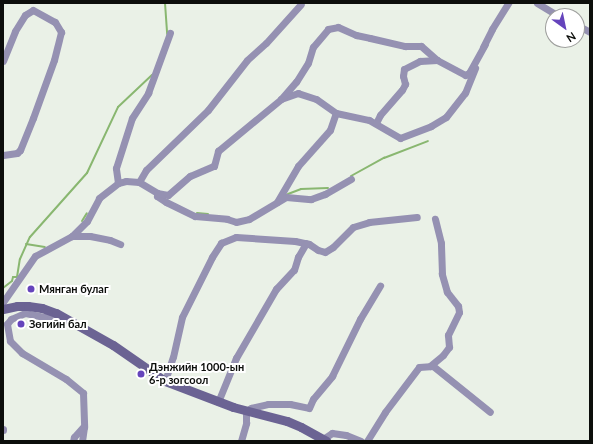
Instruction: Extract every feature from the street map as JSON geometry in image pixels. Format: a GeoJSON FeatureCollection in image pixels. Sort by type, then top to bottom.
{"type":"FeatureCollection","features":[{"type":"Feature","properties":{"kind":"main road"},"geometry":{"type":"LineString","coordinates":[[3,309],[28,306],[42,308],[55,313],[113,346],[165,381],[218,402],[287,421],[312,437],[325,440]]}},
{"type":"Feature","properties":{"kind":"street"},"geometry":{"type":"LineString","coordinates":[[3,302],[35,256],[72,236],[87,221],[99,198],[118,183],[126,181],[139,182],[157,193],[168,195],[190,176],[214,166],[218,151],[281,99],[308,63],[313,47],[331,28],[338,27],[356,35],[405,46],[420,46],[437,60],[465,75],[469,73],[492,29],[508,3]]}},
{"type":"Feature","properties":{"kind":"street"},"geometry":{"type":"LineString","coordinates":[[139,182],[146,170],[208,110],[247,60],[266,43],[301,4]]}},
{"type":"Feature","properties":{"kind":"street"},"geometry":{"type":"LineString","coordinates":[[3,61],[15,31],[25,16],[33,10],[55,22],[61,32],[54,60],[34,118],[20,150],[17,153],[3,155]]}},
{"type":"Feature","properties":{"kind":"street"},"geometry":{"type":"LineString","coordinates":[[118,183],[116,168],[132,118],[148,93],[170,32]]}},
{"type":"Feature","properties":{"kind":"street"},"geometry":{"type":"LineString","coordinates":[[281,99],[298,93],[316,99],[336,113],[376,123],[400,138],[431,126],[446,117],[460,102],[468,88],[485,44]]}},
{"type":"Feature","properties":{"kind":"street"},"geometry":{"type":"LineString","coordinates":[[376,123],[386,107],[402,90],[405,84],[403,76],[404,69],[420,61],[437,60]]}},
{"type":"Feature","properties":{"kind":"street"},"geometry":{"type":"LineString","coordinates":[[276,203],[298,166],[330,130],[336,113]]}},
{"type":"Feature","properties":{"kind":"street"},"geometry":{"type":"LineString","coordinates":[[157,193],[157,196],[166,202],[195,216],[227,219],[236,222],[249,219],[286,197],[311,199],[325,194],[351,179]]}},
{"type":"Feature","properties":{"kind":"street"},"geometry":{"type":"LineString","coordinates":[[165,381],[174,357],[182,316],[212,257],[221,243],[236,237],[295,241],[306,243],[325,252],[333,247],[352,227],[369,222],[417,217]]}},
{"type":"Feature","properties":{"kind":"street"},"geometry":{"type":"LineString","coordinates":[[430,366],[443,355],[449,347],[448,335],[459,312],[458,306],[448,292],[442,274],[441,243],[435,219]]}},
{"type":"Feature","properties":{"kind":"street"},"geometry":{"type":"LineString","coordinates":[[72,236],[90,236],[110,240],[120,244]]}},
{"type":"Feature","properties":{"kind":"street"},"geometry":{"type":"LineString","coordinates":[[218,402],[236,358],[276,289],[294,270],[298,257],[306,243]]}},
{"type":"Feature","properties":{"kind":"street"},"geometry":{"type":"LineString","coordinates":[[241,441],[246,423],[246,410],[268,404],[290,404],[309,408],[313,398],[332,376],[360,319],[380,286]]}},
{"type":"Feature","properties":{"kind":"street"},"geometry":{"type":"LineString","coordinates":[[55,313],[54,316],[44,317],[25,313],[11,318],[7,324],[10,341],[22,353],[66,378],[83,393],[84,427],[82,441]]}},
{"type":"Feature","properties":{"kind":"street"},"geometry":{"type":"LineString","coordinates":[[367,441],[385,412],[419,367],[433,366],[490,412]]}},
{"type":"Feature","properties":{"kind":"street"},"geometry":{"type":"LineString","coordinates":[[73,441],[74,437],[84,427]]}},
{"type":"Feature","properties":{"kind":"street"},"geometry":{"type":"LineString","coordinates":[[325,440],[332,433],[346,435],[361,441]]}},
{"type":"Feature","properties":{"kind":"waterway"},"geometry":{"type":"LineString","coordinates":[[165,3],[167,34]]}},
{"type":"Feature","properties":{"kind":"waterway"},"geometry":{"type":"LineString","coordinates":[[3,288],[12,281],[13,277],[17,277],[20,259],[30,237],[87,173],[118,107],[152,75]]}},
{"type":"Feature","properties":{"kind":"waterway"},"geometry":{"type":"LineString","coordinates":[[351,176],[384,158],[428,141]]}},
{"type":"Feature","properties":{"kind":"waterway"},"geometry":{"type":"LineString","coordinates":[[288,194],[301,189],[328,188]]}},
{"type":"Feature","properties":{"kind":"waterway"},"geometry":{"type":"LineString","coordinates":[[82,221],[87,213]]}},
{"type":"Feature","properties":{"kind":"waterway"},"geometry":{"type":"LineString","coordinates":[[197,213],[208,214]]}},
{"type":"Feature","properties":{"kind":"waterway"},"geometry":{"type":"LineString","coordinates":[[26,244],[45,247]]}},
{"type":"Feature","properties":{"kind":"place","name":"Мянган булаг"},"geometry":{"type":"Point","coordinates":[31,289]}},
{"type":"Feature","properties":{"kind":"place","name":"Зөгийн бал"},"geometry":{"type":"Point","coordinates":[21,324]}},
{"type":"Feature","properties":{"kind":"place","name":"Дэнжийн 1000-ын 6-р зогсоол"},"geometry":{"type":"Point","coordinates":[141,374]}}]}
